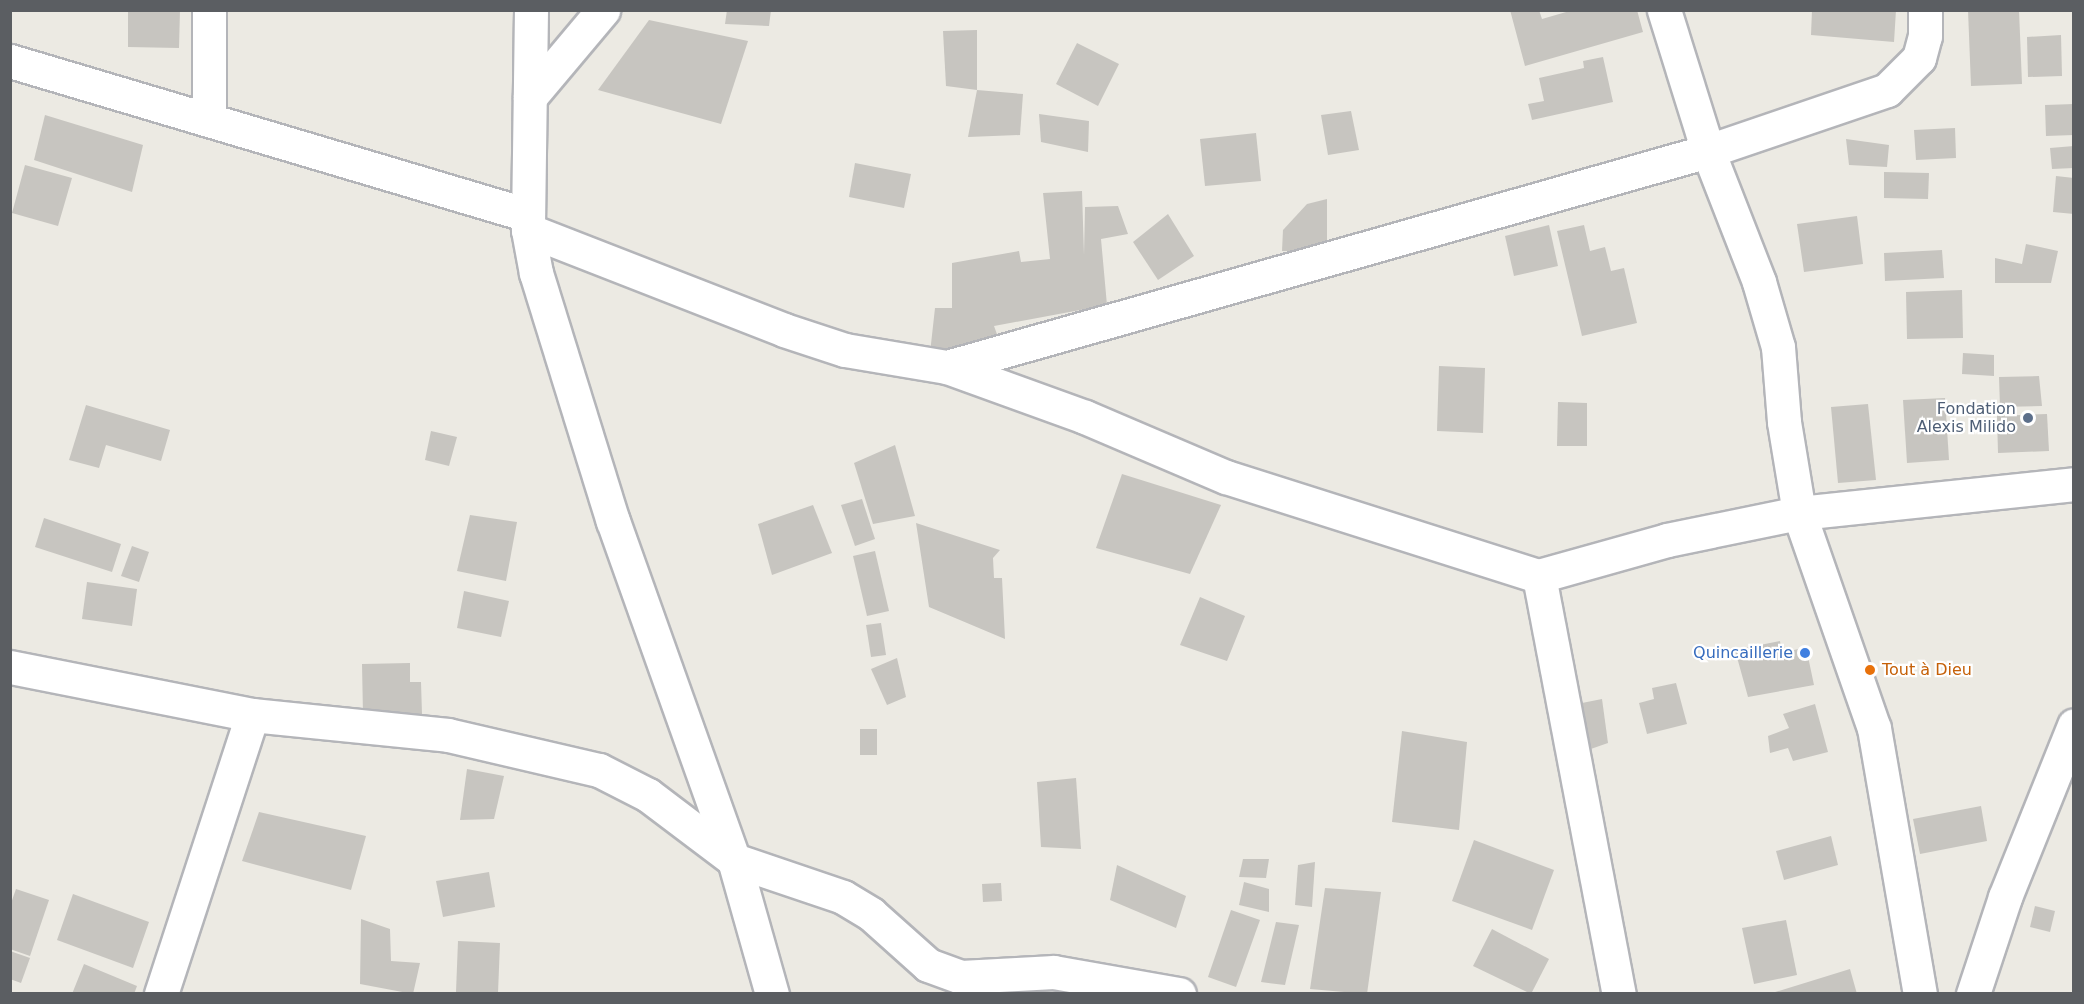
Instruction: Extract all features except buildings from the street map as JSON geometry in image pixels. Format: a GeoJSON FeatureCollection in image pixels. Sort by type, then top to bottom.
{"type":"FeatureCollection","features":[{"type":"Feature","properties":{"kind":"street"},"geometry":{"type":"LineString","coordinates":[[208,10],[209,120]]}},
{"type":"Feature","properties":{"kind":"street"},"geometry":{"type":"LineString","coordinates":[[531,10],[528,222],[542,297],[613,521],[734,860],[772,993]]}},
{"type":"Feature","properties":{"kind":"street"},"geometry":{"type":"LineString","coordinates":[[530,97],[603,10]]}},
{"type":"Feature","properties":{"kind":"street"},"geometry":{"type":"LineString","coordinates":[[1664,10],[1708,151],[1759,282],[1778,347],[1784,422],[1799,513],[1874,728],[1920,993]]}},
{"type":"Feature","properties":{"kind":"street"},"geometry":{"type":"LineString","coordinates":[[947,367],[1708,151],[1887,90],[1906,75],[1919,58],[1925,36],[1925,10]]}},
{"type":"Feature","properties":{"kind":"street"},"geometry":{"type":"LineString","coordinates":[[10,62],[209,120],[528,222],[794,333],[845,350],[947,367],[1085,417],[1226,477],[1539,576],[1667,540],[1799,513],[2073,484]]}},
{"type":"Feature","properties":{"kind":"street"},"geometry":{"type":"LineString","coordinates":[[1539,576],[1619,993]]}},
{"type":"Feature","properties":{"kind":"street"},"geometry":{"type":"LineString","coordinates":[[10,667],[252,715],[448,735],[599,770],[648,795],[734,860],[843,897],[871,914],[928,965],[963,985],[1054,972],[1179,993]]}},
{"type":"Feature","properties":{"kind":"street"},"geometry":{"type":"LineString","coordinates":[[161,993],[252,715]]}},
{"type":"Feature","properties":{"kind":"street"},"geometry":{"type":"LineString","coordinates":[[1973,993],[2005,897],[2073,725]]}},
{"type":"Feature","properties":{"kind":"place","name":"Fondation Alexis Milido"},"geometry":{"type":"Point","coordinates":[2028,418]}},
{"type":"Feature","properties":{"kind":"place","name":"Quincaillerie"},"geometry":{"type":"Point","coordinates":[1805,653]}},
{"type":"Feature","properties":{"kind":"place","name":"Tout à Dieu"},"geometry":{"type":"Point","coordinates":[1870,670]}}]}
